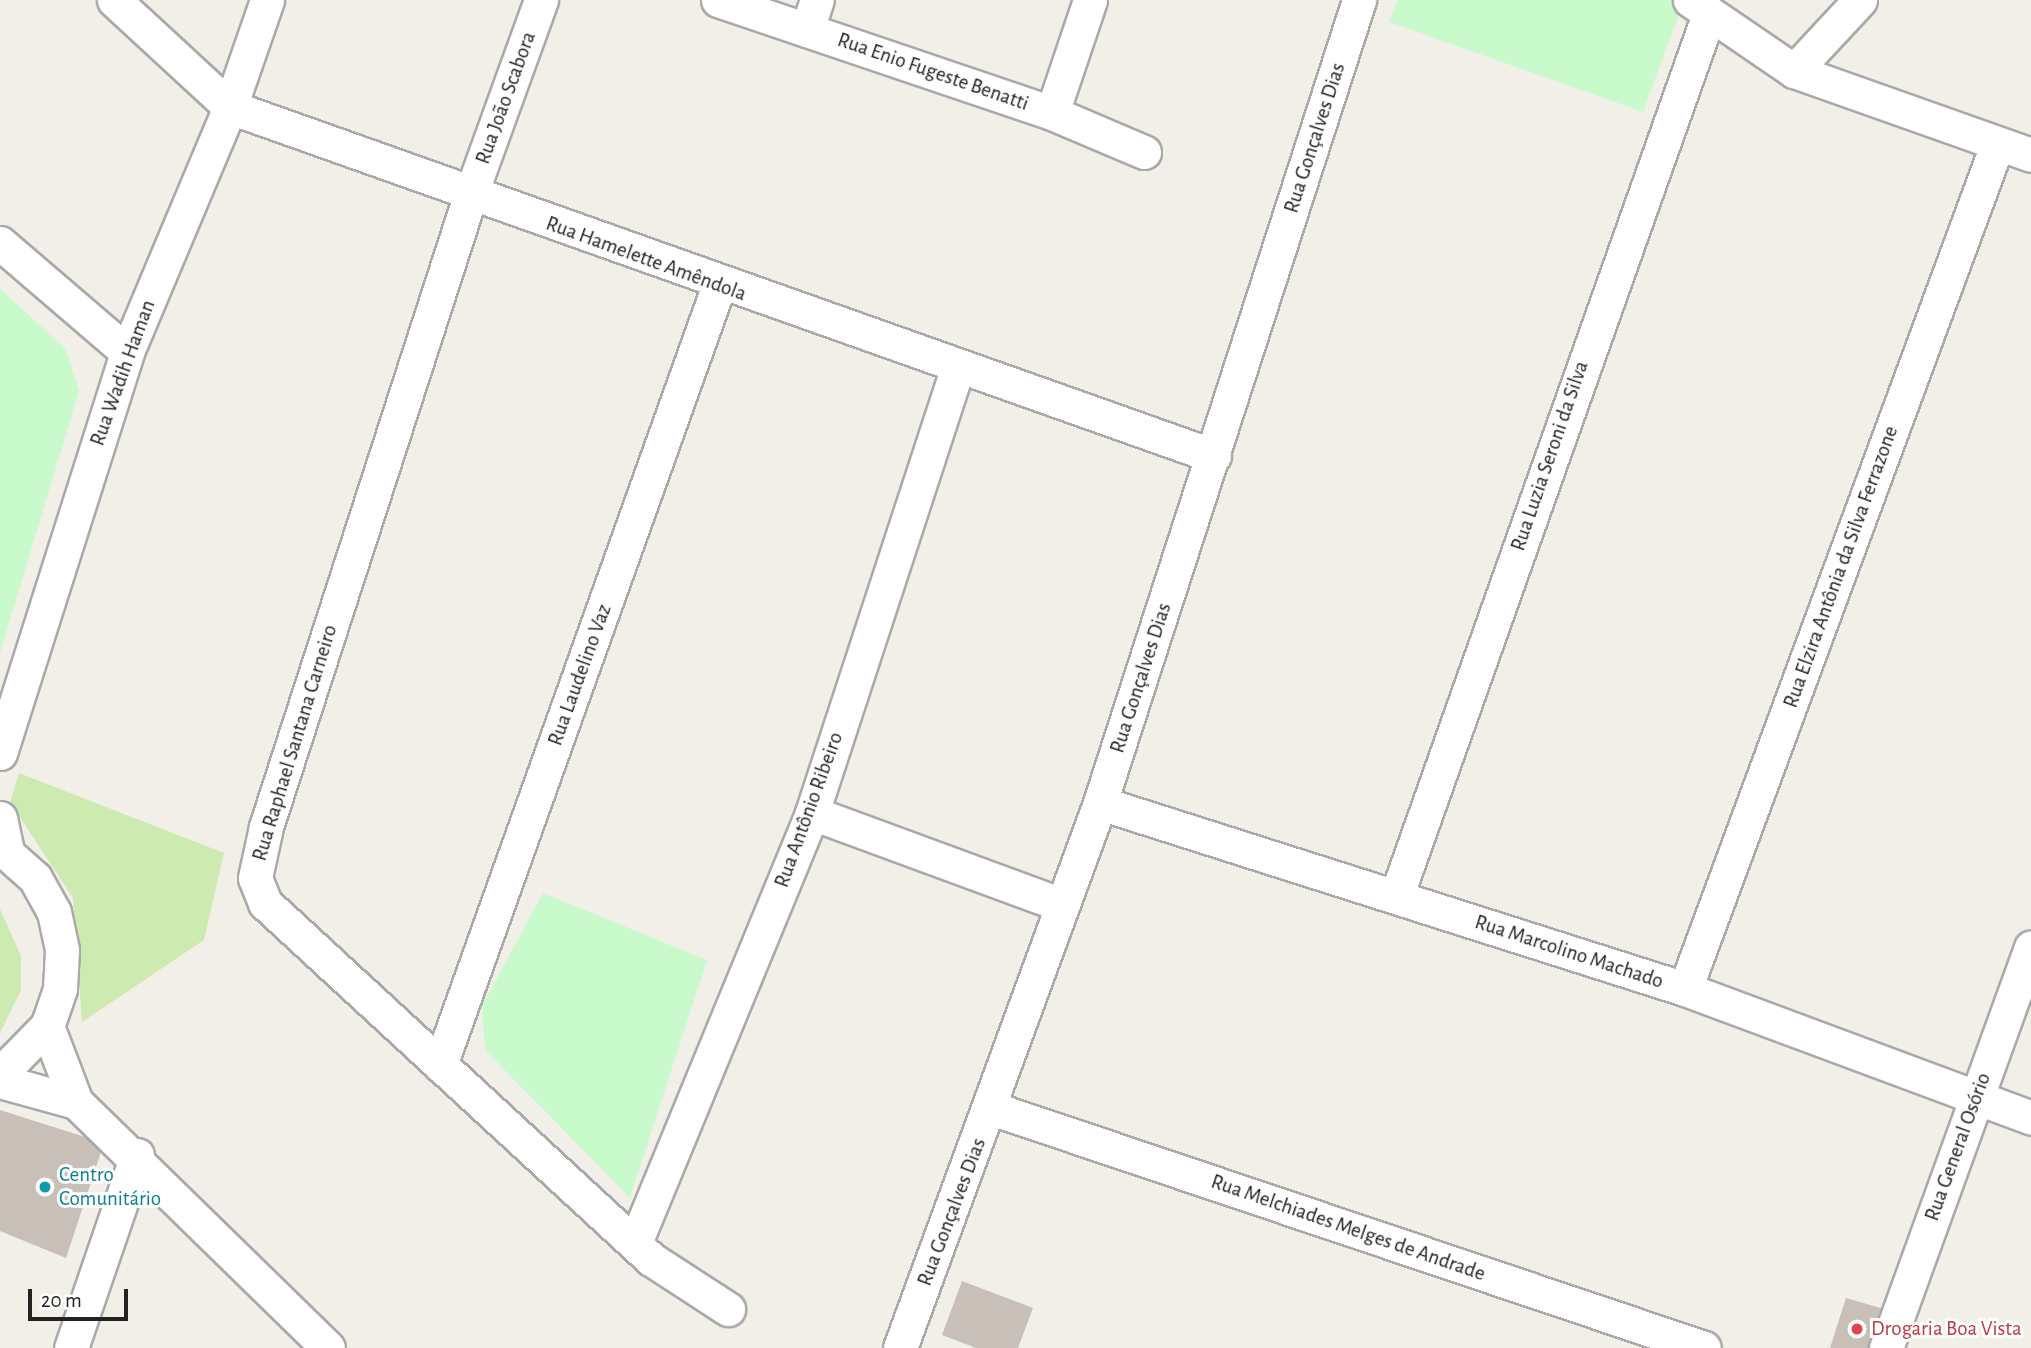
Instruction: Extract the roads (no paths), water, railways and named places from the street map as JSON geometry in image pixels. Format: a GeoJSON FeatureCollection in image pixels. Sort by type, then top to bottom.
{"type":"FeatureCollection","features":[{"type":"Feature","properties":{"kind":"street","name":"Rua Hamelette Amêndola"},"geometry":{"type":"LineString","coordinates":[[114,0],[230,107],[719,285],[1214,456]]}},
{"type":"Feature","properties":{"kind":"street","name":"Rua Wadih Haman"},"geometry":{"type":"LineString","coordinates":[[0,753],[127,352],[230,107],[267,0]]}},
{"type":"Feature","properties":{"kind":"street","name":"Rua João Scabora"},"geometry":{"type":"LineString","coordinates":[[470,196],[541,0]]}},
{"type":"Feature","properties":{"kind":"street","name":"Rua Enio Fugeste Benatti"},"geometry":{"type":"LineString","coordinates":[[718,0],[812,15],[1144,152]]}},
{"type":"Feature","properties":{"kind":"street"},"geometry":{"type":"LineString","coordinates":[[1052,113],[1090,0]]}},
{"type":"Feature","properties":{"kind":"street","name":"Rua Gonçalves Dias"},"geometry":{"type":"LineString","coordinates":[[900,1348],[991,1108],[1101,803],[1359,0]]}},
{"type":"Feature","properties":{"kind":"street"},"geometry":{"type":"LineString","coordinates":[[1794,71],[1860,0]]}},
{"type":"Feature","properties":{"kind":"street"},"geometry":{"type":"LineString","coordinates":[[1699,8],[1794,71],[2031,155]]}},
{"type":"Feature","properties":{"kind":"street","name":"Rua Luzia Seroni da Silva"},"geometry":{"type":"LineString","coordinates":[[1396,897],[1699,8]]}},
{"type":"Feature","properties":{"kind":"street","name":"Rua Elzira Antônia da Silva Ferrazone"},"geometry":{"type":"LineString","coordinates":[[1685,989],[1997,145]]}},
{"type":"Feature","properties":{"kind":"street","name":"Rua Raphael Santana Carneiro"},"geometry":{"type":"LineString","coordinates":[[470,196],[266,827],[255,878],[265,903],[635,1243],[728,1309]]}},
{"type":"Feature","properties":{"kind":"street"},"geometry":{"type":"LineString","coordinates":[[0,243],[127,352]]}},
{"type":"Feature","properties":{"kind":"street","name":"Rua Laudelino Vaz"},"geometry":{"type":"LineString","coordinates":[[440,1065],[719,285]]}},
{"type":"Feature","properties":{"kind":"street","name":"Rua Antônio Ribeiro"},"geometry":{"type":"LineString","coordinates":[[635,1243],[812,813],[958,367]]}},
{"type":"Feature","properties":{"kind":"street","name":"Rua Marcolino Machado"},"geometry":{"type":"LineString","coordinates":[[1101,803],[1685,989],[2031,1118]]}},
{"type":"Feature","properties":{"kind":"street"},"geometry":{"type":"LineString","coordinates":[[812,813],[1062,905]]}},
{"type":"Feature","properties":{"kind":"street"},"geometry":{"type":"LineString","coordinates":[[0,818],[4,849],[35,878],[54,912],[62,950],[60,989],[47,1026],[0,1074]]}},
{"type":"Feature","properties":{"kind":"street","name":"Rua General Osório"},"geometry":{"type":"LineString","coordinates":[[1886,1348],[2031,947]]}},
{"type":"Feature","properties":{"kind":"street"},"geometry":{"type":"LineString","coordinates":[[47,1026],[76,1102]]}},
{"type":"Feature","properties":{"kind":"street"},"geometry":{"type":"LineString","coordinates":[[0,1081],[76,1102],[137,1155],[328,1348]]}},
{"type":"Feature","properties":{"kind":"street","name":"Rua Melchiades Melges de Andrade"},"geometry":{"type":"LineString","coordinates":[[991,1108],[1704,1348]]}},
{"type":"Feature","properties":{"kind":"street"},"geometry":{"type":"LineString","coordinates":[[71,1348],[137,1155]]}},
{"type":"Feature","properties":{"kind":"place","name":"Centro Comunitário"},"geometry":{"type":"Point","coordinates":[45,1187]}},
{"type":"Feature","properties":{"kind":"place","name":"Drogaria Boa Vista"},"geometry":{"type":"Point","coordinates":[1857,1329]}}]}
